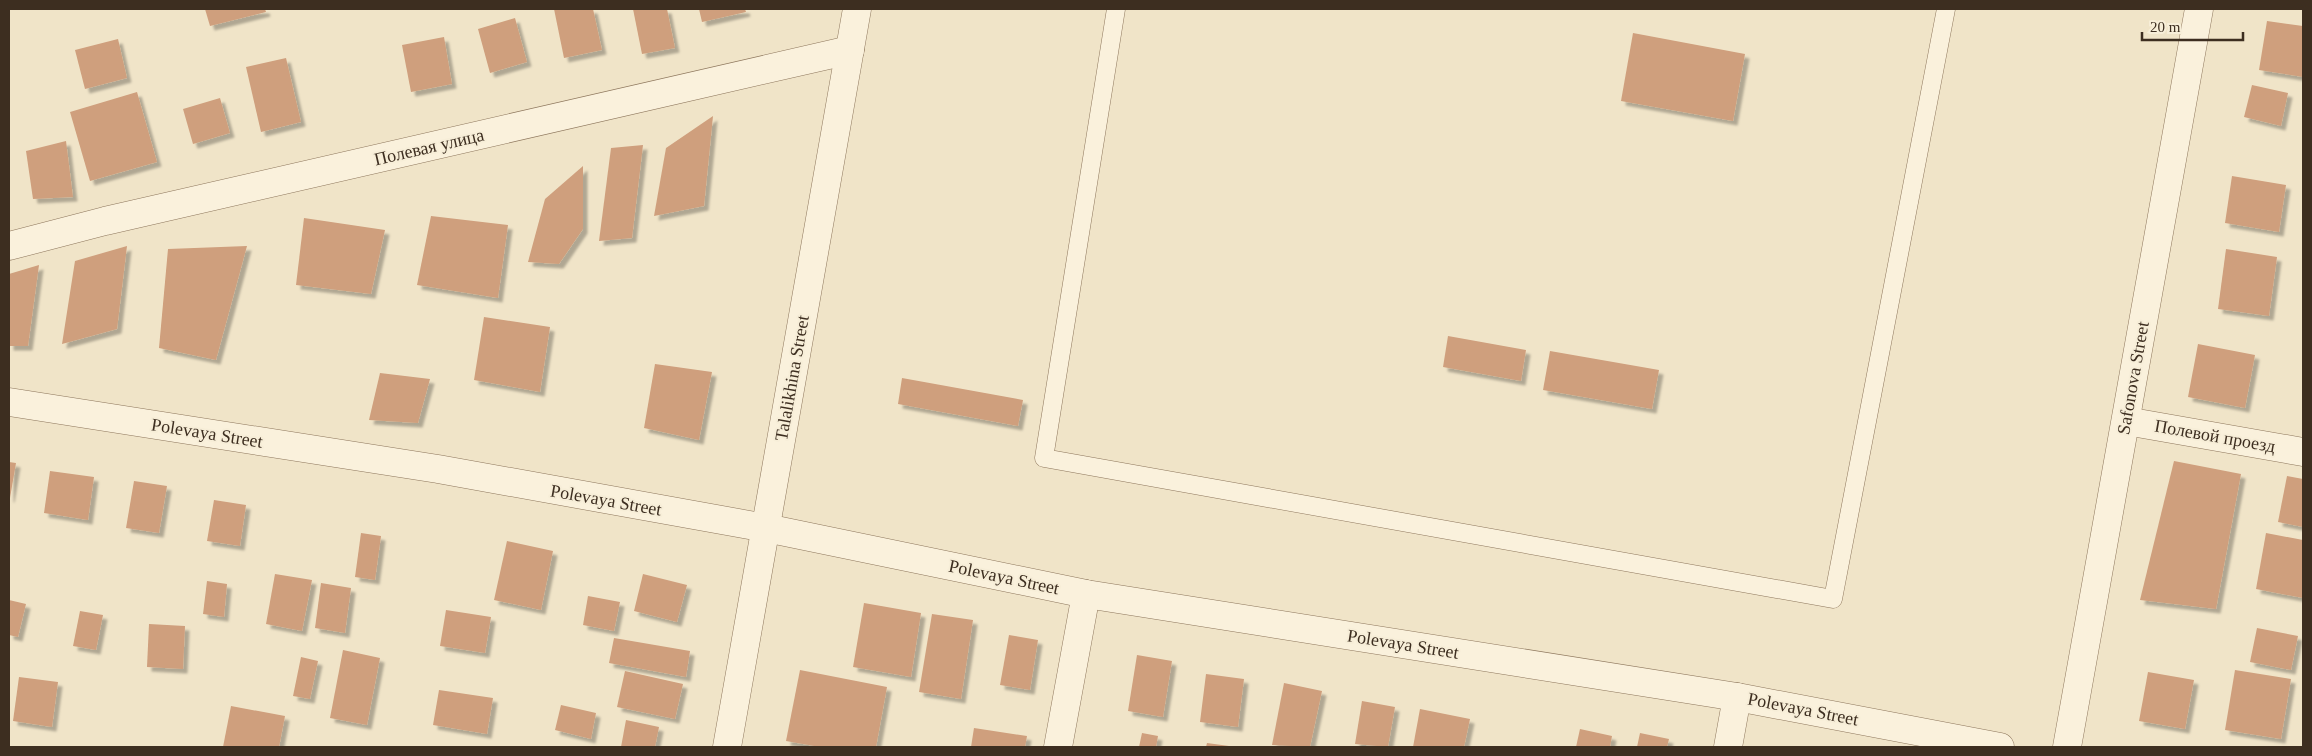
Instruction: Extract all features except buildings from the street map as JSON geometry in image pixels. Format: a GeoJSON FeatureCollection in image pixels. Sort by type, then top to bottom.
{"type":"FeatureCollection","features":[{"type":"Feature","properties":{"kind":"street","name":"Talalikhina Street"},"geometry":{"type":"LineString","coordinates":[[727,747],[857,9]]}},
{"type":"Feature","properties":{"kind":"street","name":"Safonova Street"},"geometry":{"type":"LineString","coordinates":[[2067,747],[2200,9]]}},
{"type":"Feature","properties":{"kind":"street","name":"Полевая улица"},"geometry":{"type":"LineString","coordinates":[[9,246],[124,216],[850,50]]}},
{"type":"Feature","properties":{"kind":"street","name":"Polevaya Street"},"geometry":{"type":"LineString","coordinates":[[9,402],[438,469],[766,528],[1086,594],[1737,696],[2000,747]]}},
{"type":"Feature","properties":{"kind":"street","name":"Полевой проезд"},"geometry":{"type":"LineString","coordinates":[[2126,421],[2303,452]]}},
{"type":"Feature","properties":{"kind":"street"},"geometry":{"type":"LineString","coordinates":[[1058,747],[1086,594]]}},
{"type":"Feature","properties":{"kind":"street"},"geometry":{"type":"LineString","coordinates":[[1728,747],[1737,696]]}},
{"type":"Feature","properties":{"kind":"lane"},"geometry":{"type":"LineString","coordinates":[[1116,9],[1044,458],[1833,599],[1946,9]]}}]}
